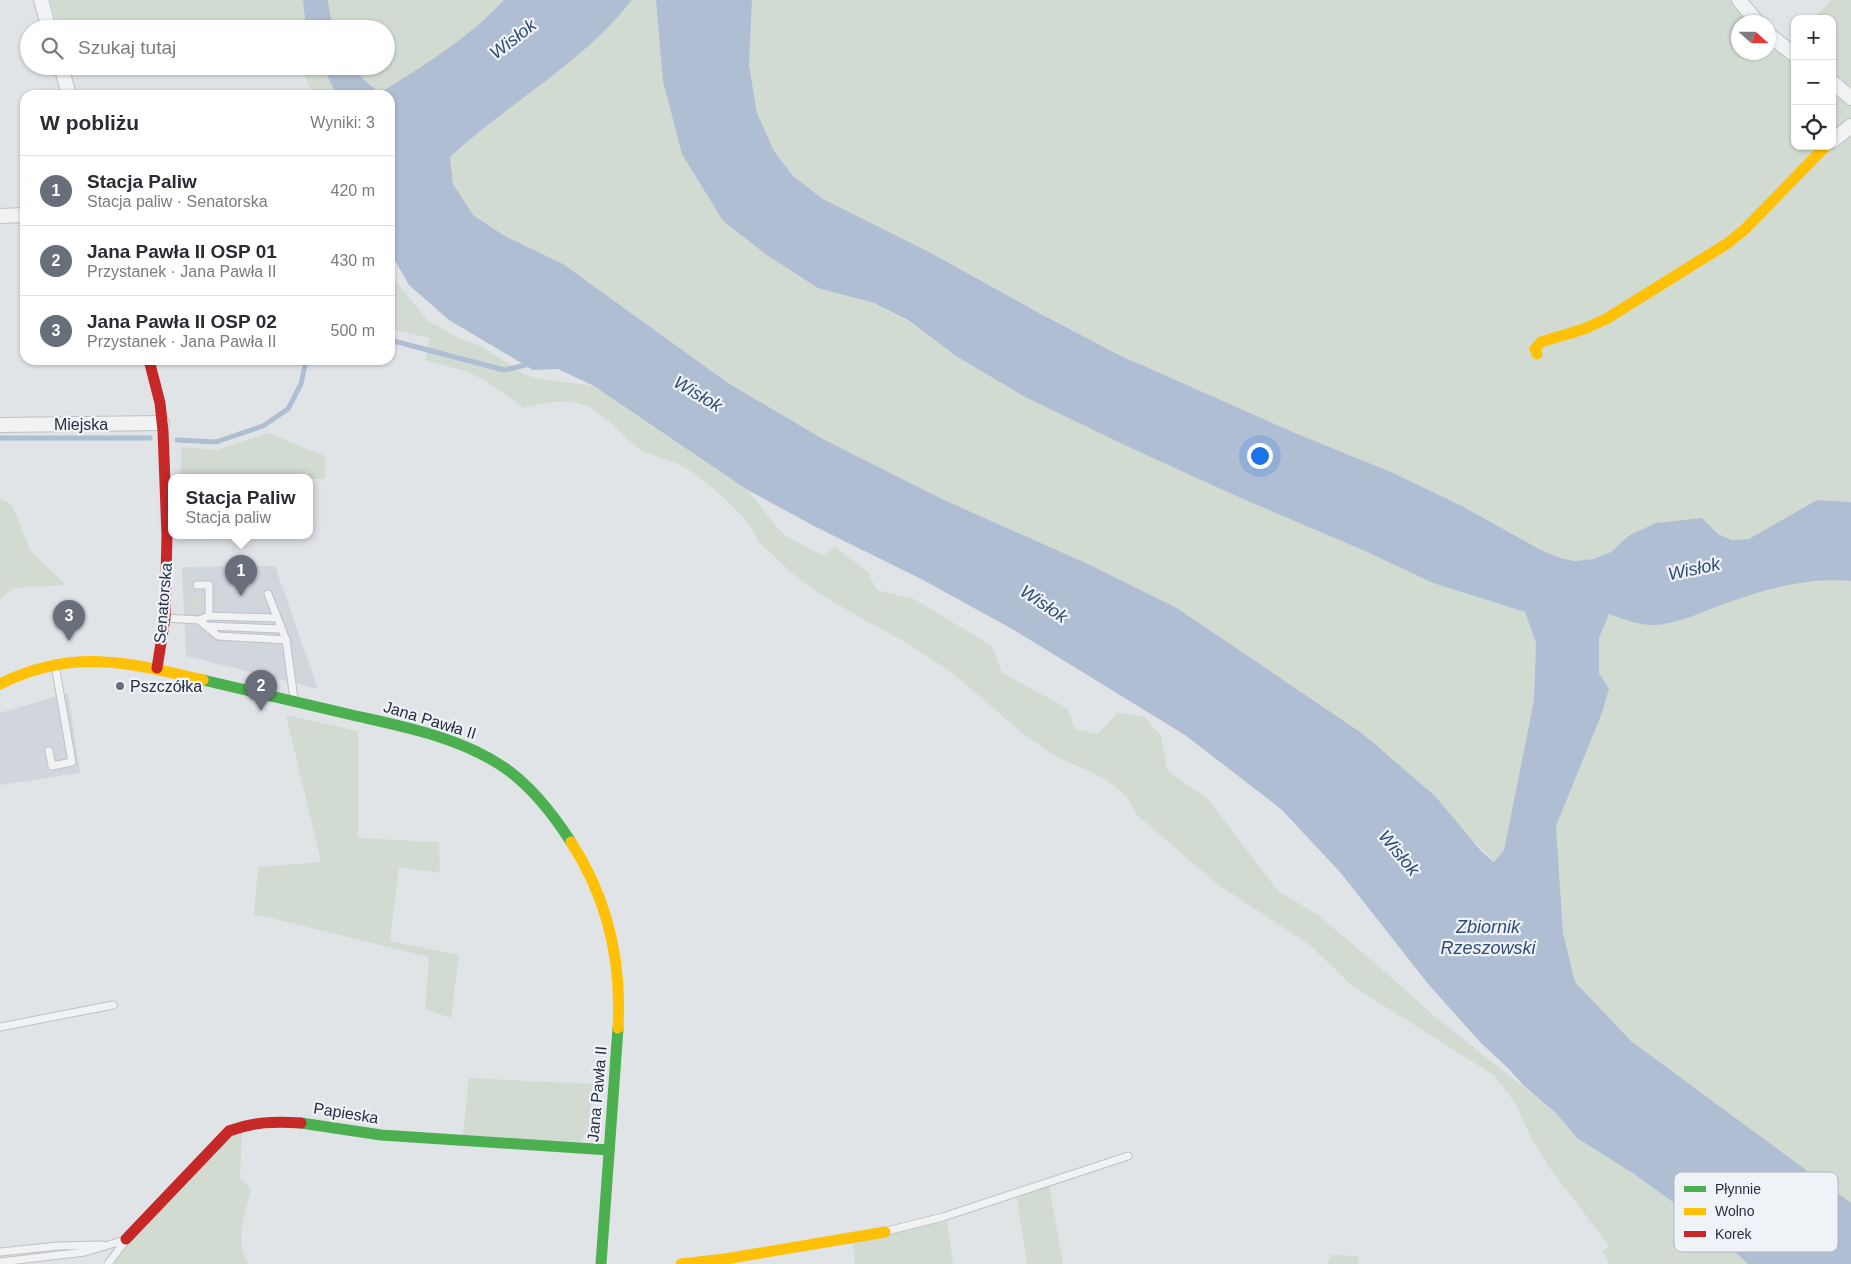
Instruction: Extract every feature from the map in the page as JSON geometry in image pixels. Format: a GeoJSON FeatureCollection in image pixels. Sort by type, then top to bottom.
{"type":"FeatureCollection","features":[{"type":"Feature","properties":{"kind":"street"},"geometry":{"type":"LineString","coordinates":[[41,0],[47,20]]}},
{"type":"Feature","properties":{"kind":"street"},"geometry":{"type":"LineString","coordinates":[[1739,0],[1751,15]]}},
{"type":"Feature","properties":{"kind":"street"},"geometry":{"type":"LineString","coordinates":[[1776,40],[1791,52]]}},
{"type":"Feature","properties":{"kind":"street"},"geometry":{"type":"LineString","coordinates":[[63,75],[68,90]]}},
{"type":"Feature","properties":{"kind":"street"},"geometry":{"type":"LineString","coordinates":[[1836,85],[1851,98]]}},
{"type":"Feature","properties":{"kind":"street"},"geometry":{"type":"LineString","coordinates":[[1836,138],[1851,126]]}},
{"type":"Feature","properties":{"kind":"street"},"geometry":{"type":"LineString","coordinates":[[1538,354],[1535,349],[1541,342],[1584,329],[1606,319],[1728,243],[1744,230],[1822,150]]}},
{"type":"Feature","properties":{"kind":"street"},"geometry":{"type":"LineString","coordinates":[[0,216],[20,215]]}},
{"type":"Feature","properties":{"kind":"street","name":"Senatorska"},"geometry":{"type":"LineString","coordinates":[[150,365],[160,403],[167,536],[165,618],[157,668]]}},
{"type":"Feature","properties":{"kind":"street","name":"Miejska"},"geometry":{"type":"LineString","coordinates":[[0,425],[162,424]]}},
{"type":"Feature","properties":{"kind":"street","name":"Jana Pawła II"},"geometry":{"type":"LineString","coordinates":[[0,684],[34,668],[55,663],[98,660],[157,668],[428,733],[464,744],[496,761],[525,784],[553,817],[579,854],[600,896],[613,941],[618,990],[618,1041],[601,1264]]}},
{"type":"Feature","properties":{"kind":"street","name":"Papieska"},"geometry":{"type":"LineString","coordinates":[[126,1239],[229,1131],[242,1124],[313,1123],[359,1134],[609,1150]]}},
{"type":"Feature","properties":{"kind":"street"},"geometry":{"type":"LineString","coordinates":[[681,1264],[725,1259],[885,1232]]}},
{"type":"Feature","properties":{"kind":"lane"},"geometry":{"type":"LineString","coordinates":[[197,585],[208,585],[209,616]]}},
{"type":"Feature","properties":{"kind":"lane"},"geometry":{"type":"LineString","coordinates":[[268,594],[286,640],[294,702]]}},
{"type":"Feature","properties":{"kind":"lane"},"geometry":{"type":"LineString","coordinates":[[165,618],[199,620],[209,616],[277,618]]}},
{"type":"Feature","properties":{"kind":"lane"},"geometry":{"type":"LineString","coordinates":[[199,620],[218,636],[286,640]]}},
{"type":"Feature","properties":{"kind":"lane"},"geometry":{"type":"LineString","coordinates":[[206,626],[281,629]]}},
{"type":"Feature","properties":{"kind":"lane"},"geometry":{"type":"LineString","coordinates":[[49,751],[52,766],[72,762],[55,663]]}},
{"type":"Feature","properties":{"kind":"lane"},"geometry":{"type":"LineString","coordinates":[[0,1027],[113,1005]]}},
{"type":"Feature","properties":{"kind":"lane"},"geometry":{"type":"LineString","coordinates":[[885,1232],[943,1217],[1128,1156]]}},
{"type":"Feature","properties":{"kind":"lane"},"geometry":{"type":"LineString","coordinates":[[0,1262],[85,1252],[126,1239]]}},
{"type":"Feature","properties":{"kind":"lane"},"geometry":{"type":"LineString","coordinates":[[108,1264],[126,1239]]}},
{"type":"Feature","properties":{"kind":"lane"},"geometry":{"type":"LineString","coordinates":[[0,1252],[58,1246],[110,1245]]}},
{"type":"Feature","properties":{"kind":"shaded area"},"geometry":{"type":"Polygon","coordinates":[[[50,0],[303,0],[305,20],[56,20],[50,0]]]}},
{"type":"Feature","properties":{"kind":"shaded area"},"geometry":{"type":"Polygon","coordinates":[[[328,0],[504,0],[461,39],[385,90],[376,90],[360,75],[395,75],[395,20],[331,20],[328,0]]]}},
{"type":"Feature","properties":{"kind":"shaded area"},"geometry":{"type":"Polygon","coordinates":[[[632,0],[656,0],[818,288],[874,303],[908,321],[956,356],[1025,397],[1234,495],[1365,551],[1433,583],[1525,612],[1536,643],[1534,700],[1504,850],[1495,862],[1363,734],[1177,608],[1088,564],[944,500],[823,439],[728,383],[563,264],[503,235],[473,215],[453,184],[450,157],[472,137],[568,64],[612,23],[632,0]]]}},
{"type":"Feature","properties":{"kind":"shaded area"},"geometry":{"type":"Polygon","coordinates":[[[752,0],[1746,0],[1747,4],[1759,15],[1731,15],[1731,60],[1776,60],[1776,32],[1789,45],[1791,43],[1791,150],[1836,150],[1836,15],[1818,15],[1831,0],[1851,0],[1851,502],[1817,500],[1749,539],[1732,540],[1718,534],[1702,518],[1628,535],[1611,552],[1594,559],[1575,561],[1560,558],[1539,549],[1462,506],[1391,472],[1295,433],[1119,355],[931,253],[823,199],[793,176],[774,151],[757,113],[749,65],[752,0]]]}},
{"type":"Feature","properties":{"kind":"shaded area"},"geometry":{"type":"Polygon","coordinates":[[[305,75],[327,75],[334,90],[311,90],[305,75]]]}},
{"type":"Feature","properties":{"kind":"shaded area"},"geometry":{"type":"Polygon","coordinates":[[[395,280],[427,320],[456,337],[481,346],[525,375],[594,386],[746,489],[783,534],[823,556],[835,547],[867,571],[877,590],[914,599],[992,646],[1002,673],[1067,708],[1075,729],[1098,734],[1117,713],[1145,717],[1161,736],[1167,770],[1209,800],[1278,891],[1318,915],[1432,1014],[1556,1113],[1577,1138],[1634,1174],[1674,1203],[1674,1252],[1735,1252],[1748,1264],[1610,1264],[1602,1252],[1609,1246],[1549,1167],[1531,1138],[1515,1103],[1495,1076],[1351,985],[1311,946],[1216,883],[1136,814],[1120,790],[1109,782],[1046,750],[1015,727],[956,676],[910,646],[806,584],[758,542],[755,533],[748,523],[727,501],[693,473],[684,467],[638,448],[599,413],[584,405],[562,402],[546,403],[524,408],[484,380],[468,372],[425,360],[430,338],[395,330],[395,280]]]}},
{"type":"Feature","properties":{"kind":"shaded area"},"geometry":{"type":"Polygon","coordinates":[[[268,433],[325,456],[325,479],[313,479],[313,474],[181,474],[181,447],[216,450],[268,433]]]}},
{"type":"Feature","properties":{"kind":"shaded area"},"geometry":{"type":"Polygon","coordinates":[[[0,499],[12,505],[30,550],[66,585],[13,588],[0,599],[0,499]]]}},
{"type":"Feature","properties":{"kind":"shaded area"},"geometry":{"type":"Polygon","coordinates":[[[275,566],[318,689],[186,656],[182,567],[275,566]]]}},
{"type":"Feature","properties":{"kind":"shaded area"},"geometry":{"type":"Polygon","coordinates":[[[189,567],[193,567],[192,594],[203,596],[198,607],[190,609],[189,567]]]}},
{"type":"Feature","properties":{"kind":"shaded area"},"geometry":{"type":"Polygon","coordinates":[[[1834,580],[1851,581],[1851,1203],[1838,1193],[1838,1172],[1809,1172],[1631,1041],[1575,982],[1563,933],[1556,826],[1602,713],[1609,689],[1599,673],[1599,638],[1609,614],[1632,621],[1653,623],[1674,620],[1694,615],[1755,592],[1798,583],[1834,580]]]}},
{"type":"Feature","properties":{"kind":"shaded area"},"geometry":{"type":"Polygon","coordinates":[[[68,693],[80,773],[0,785],[0,713],[68,693]]]}},
{"type":"Feature","properties":{"kind":"shaded area"},"geometry":{"type":"Polygon","coordinates":[[[286,715],[358,731],[358,838],[439,842],[440,873],[399,867],[390,941],[459,955],[451,1018],[425,1009],[429,957],[254,914],[258,867],[321,862],[286,715]]]}},
{"type":"Feature","properties":{"kind":"shaded area"},"geometry":{"type":"Polygon","coordinates":[[[469,1078],[593,1084],[589,1128],[580,1142],[463,1135],[469,1078]]]}},
{"type":"Feature","properties":{"kind":"shaded area"},"geometry":{"type":"Polygon","coordinates":[[[242,1132],[240,1179],[251,1189],[241,1237],[242,1246],[249,1264],[112,1264],[128,1243],[229,1138],[242,1132]]]}},
{"type":"Feature","properties":{"kind":"shaded area"},"geometry":{"type":"Polygon","coordinates":[[[1049,1186],[1063,1264],[1027,1264],[1017,1198],[1049,1186]]]}},
{"type":"Feature","properties":{"kind":"shaded area"},"geometry":{"type":"Polygon","coordinates":[[[947,1219],[953,1264],[855,1264],[853,1243],[947,1219]]]}},
{"type":"Feature","properties":{"kind":"shaded area"},"geometry":{"type":"Polygon","coordinates":[[[1331,1255],[1359,1256],[1357,1264],[1327,1264],[1331,1255]]]}},
{"type":"Feature","properties":{"kind":"water"},"geometry":{"type":"Polygon","coordinates":[[[303,0],[328,0],[331,20],[305,20],[303,0]]]}},
{"type":"Feature","properties":{"kind":"water","name":"Zbiornik Rzeszowski"},"geometry":{"type":"Polygon","coordinates":[[[504,0],[632,0],[591,44],[568,64],[472,137],[450,157],[453,184],[473,215],[503,235],[563,264],[728,383],[823,439],[944,500],[1088,564],[1177,608],[1363,734],[1435,796],[1482,852],[1494,862],[1504,850],[1534,700],[1536,643],[1525,612],[1433,583],[1131,448],[1025,397],[956,356],[908,320],[874,303],[818,288],[767,255],[723,221],[682,154],[663,81],[656,0],[752,0],[749,65],[757,113],[774,151],[793,176],[823,199],[931,253],[1119,355],[1295,433],[1391,472],[1462,506],[1539,549],[1560,558],[1575,561],[1594,559],[1611,552],[1628,536],[1656,523],[1702,518],[1718,534],[1732,540],[1749,539],[1817,500],[1851,502],[1851,581],[1818,581],[1786,585],[1663,624],[1642,624],[1609,614],[1599,638],[1599,673],[1609,689],[1602,713],[1556,826],[1563,933],[1575,982],[1631,1041],[1809,1172],[1674,1172],[1674,1203],[1634,1174],[1577,1138],[1556,1113],[1524,1086],[1480,1042],[1429,985],[1340,872],[1281,809],[1185,735],[1014,630],[923,580],[812,525],[746,489],[594,386],[558,369],[533,370],[449,320],[409,285],[395,261],[395,90],[385,90],[461,39],[504,0]]]}},
{"type":"Feature","properties":{"kind":"water","name":"Zbiornik Rzeszowski"},"geometry":{"type":"Polygon","coordinates":[[[327,75],[360,75],[376,90],[334,90],[327,75]]]}},
{"type":"Feature","properties":{"kind":"water","name":"Zbiornik Rzeszowski"},"geometry":{"type":"Polygon","coordinates":[[[1838,1193],[1851,1203],[1851,1264],[1748,1264],[1735,1252],[1838,1252],[1838,1193]]]}},
{"type":"Feature","properties":{"kind":"waterway"},"geometry":{"type":"LineString","coordinates":[[395,341],[504,370],[530,364]]}},
{"type":"Feature","properties":{"kind":"waterway"},"geometry":{"type":"LineString","coordinates":[[177,440],[216,442],[263,426],[288,409],[301,384],[305,365]]}},
{"type":"Feature","properties":{"kind":"waterway"},"geometry":{"type":"LineString","coordinates":[[0,438],[150,438]]}},
{"type":"Feature","properties":{"kind":"traffic: fast"},"geometry":{"type":"LineString","coordinates":[[203,680],[432,734],[470,748],[488,757],[515,775],[549,811],[571,842]]}},
{"type":"Feature","properties":{"kind":"traffic: fast"},"geometry":{"type":"LineString","coordinates":[[601,1264],[618,1028]]}},
{"type":"Feature","properties":{"kind":"traffic: fast"},"geometry":{"type":"LineString","coordinates":[[301,1123],[381,1135],[609,1150]]}},
{"type":"Feature","properties":{"kind":"traffic: slow"},"geometry":{"type":"LineString","coordinates":[[1537,354],[1535,349],[1541,342],[1584,329],[1606,319],[1728,243],[1744,230],[1822,150]]}},
{"type":"Feature","properties":{"kind":"traffic: slow"},"geometry":{"type":"LineString","coordinates":[[0,684],[27,673],[77,662],[125,664],[203,680]]}},
{"type":"Feature","properties":{"kind":"traffic: slow"},"geometry":{"type":"LineString","coordinates":[[571,842],[595,886],[610,931],[618,978],[618,1028]]}},
{"type":"Feature","properties":{"kind":"traffic: slow"},"geometry":{"type":"LineString","coordinates":[[681,1264],[725,1259],[885,1232]]}},
{"type":"Feature","properties":{"kind":"traffic: jam"},"geometry":{"type":"LineString","coordinates":[[150,365],[160,403],[163,431],[167,536],[165,618],[157,668]]}},
{"type":"Feature","properties":{"kind":"traffic: jam"},"geometry":{"type":"LineString","coordinates":[[126,1239],[229,1131],[264,1123],[301,1123]]}},
{"type":"Feature","properties":{"kind":"place","name":"Stacja Paliw"},"geometry":{"type":"Point","coordinates":[241,596]}},
{"type":"Feature","properties":{"kind":"place","name":"Jana Pawła II OSP 02"},"geometry":{"type":"Point","coordinates":[69,641]}},
{"type":"Feature","properties":{"kind":"place","name":"Pszczółka"},"geometry":{"type":"Point","coordinates":[120,686]}},
{"type":"Feature","properties":{"kind":"place","name":"Jana Pawła II OSP 01"},"geometry":{"type":"Point","coordinates":[261,711]}},
{"type":"Feature","properties":{"kind":"water label","name":"Wisłok"},"geometry":{"type":"Point","coordinates":[513,39]}},
{"type":"Feature","properties":{"kind":"water label","name":"Wisłok"},"geometry":{"type":"Point","coordinates":[698,394]}},
{"type":"Feature","properties":{"kind":"water label","name":"Wisłok"},"geometry":{"type":"Point","coordinates":[1694,569]}},
{"type":"Feature","properties":{"kind":"water label","name":"Wisłok"},"geometry":{"type":"Point","coordinates":[1044,604]}},
{"type":"Feature","properties":{"kind":"water label","name":"Wisłok"},"geometry":{"type":"Point","coordinates":[1399,853]}}]}
